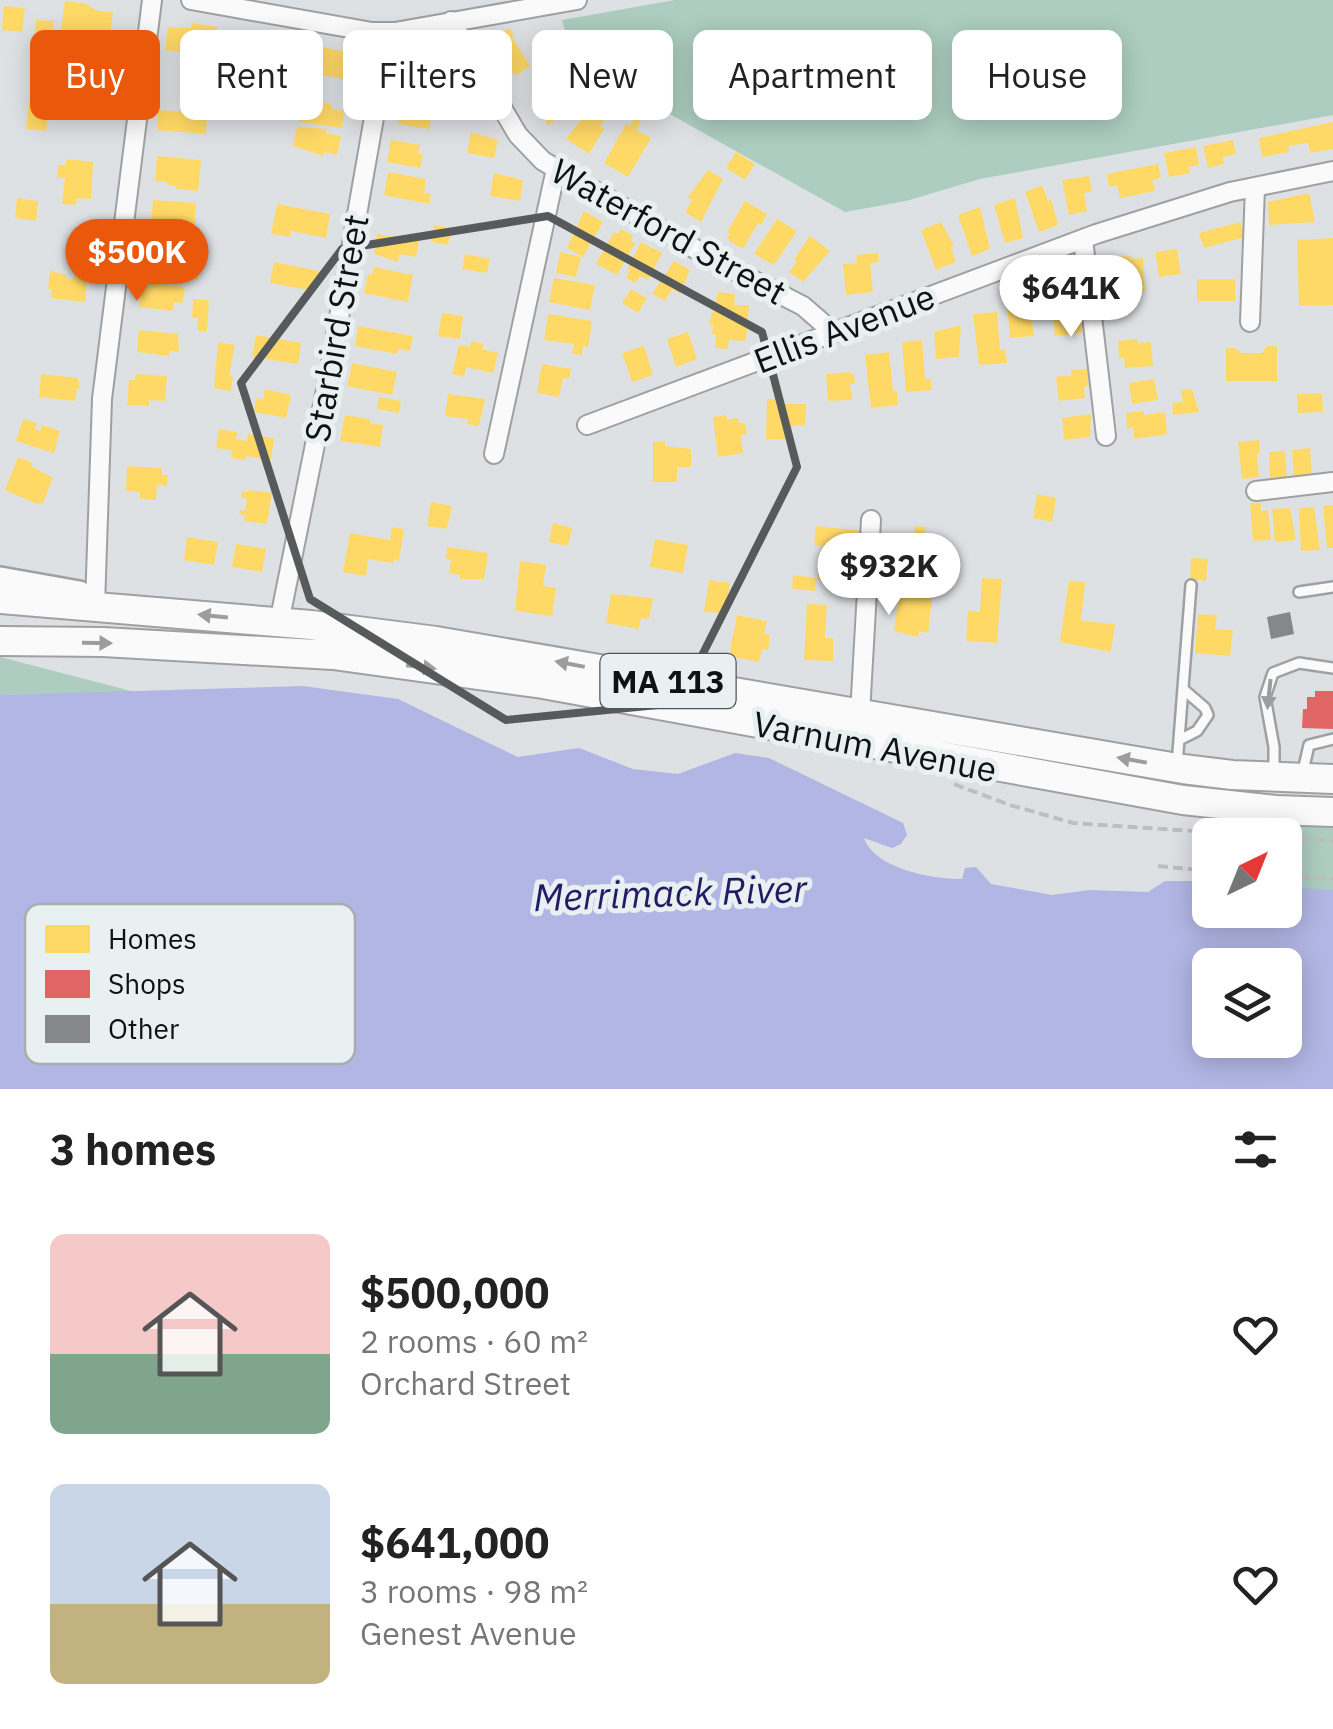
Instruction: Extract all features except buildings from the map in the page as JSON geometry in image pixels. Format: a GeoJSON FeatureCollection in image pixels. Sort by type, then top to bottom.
{"type":"FeatureCollection","features":[{"type":"Feature","properties":{"kind":"main road","name":"Varnum Avenue"},"geometry":{"type":"LineString","coordinates":[[0,580],[78,594],[95,605]]}},
{"type":"Feature","properties":{"kind":"main road","name":"Varnum Avenue"},"geometry":{"type":"LineString","coordinates":[[0,599],[365,631],[860,714],[1178,754],[1287,778],[1333,779]]}},
{"type":"Feature","properties":{"kind":"main road","name":"Varnum Avenue"},"geometry":{"type":"LineString","coordinates":[[0,641],[102,642],[333,655],[543,684],[1183,800],[1333,812]]}},
{"type":"Feature","properties":{"kind":"street"},"geometry":{"type":"LineString","coordinates":[[95,605],[102,398],[152,0]]}},
{"type":"Feature","properties":{"kind":"street"},"geometry":{"type":"LineString","coordinates":[[190,0],[360,30]]}},
{"type":"Feature","properties":{"kind":"street"},"geometry":{"type":"LineString","coordinates":[[400,30],[577,0]]}},
{"type":"Feature","properties":{"kind":"street","name":"Waterford Street"},"geometry":{"type":"LineString","coordinates":[[451,21],[528,149],[556,169],[803,306],[833,332]]}},
{"type":"Feature","properties":{"kind":"street","name":"Starbird Street"},"geometry":{"type":"LineString","coordinates":[[279,622],[328,380],[374,120]]}},
{"type":"Feature","properties":{"kind":"street"},"geometry":{"type":"LineString","coordinates":[[494,454],[556,169]]}},
{"type":"Feature","properties":{"kind":"street","name":"Ellis Avenue"},"geometry":{"type":"LineString","coordinates":[[586,425],[1083,238],[1170,209],[1333,172]]}},
{"type":"Feature","properties":{"kind":"street"},"geometry":{"type":"LineString","coordinates":[[1250,322],[1255,187]]}},
{"type":"Feature","properties":{"kind":"street"},"geometry":{"type":"LineString","coordinates":[[1083,238],[1106,436]]}},
{"type":"Feature","properties":{"kind":"street"},"geometry":{"type":"LineString","coordinates":[[1256,491],[1333,482]]}},
{"type":"Feature","properties":{"kind":"street"},"geometry":{"type":"LineString","coordinates":[[860,714],[871,520]]}},
{"type":"Feature","properties":{"kind":"lane"},"geometry":{"type":"LineString","coordinates":[[1178,754],[1191,585]]}},
{"type":"Feature","properties":{"kind":"lane"},"geometry":{"type":"LineString","coordinates":[[1299,592],[1333,586]]}},
{"type":"Feature","properties":{"kind":"lane"},"geometry":{"type":"LineString","coordinates":[[1287,778],[1274,747],[1265,696],[1272,672],[1299,663],[1333,668]]}},
{"type":"Feature","properties":{"kind":"lane"},"geometry":{"type":"LineString","coordinates":[[1178,754],[1208,716],[1205,708],[1183,689]]}},
{"type":"Feature","properties":{"kind":"lane"},"geometry":{"type":"LineString","coordinates":[[1287,778],[1309,745],[1333,739]]}},
{"type":"Feature","properties":{"kind":"path"},"geometry":{"type":"LineString","coordinates":[[950,782],[1073,823],[1192,831]]}},
{"type":"Feature","properties":{"kind":"path"},"geometry":{"type":"LineString","coordinates":[[1302,838],[1333,841]]}},
{"type":"Feature","properties":{"kind":"path"},"geometry":{"type":"LineString","coordinates":[[1158,866],[1192,869]]}},
{"type":"Feature","properties":{"kind":"path"},"geometry":{"type":"LineString","coordinates":[[1302,878],[1333,879]]}},
{"type":"Feature","properties":{"kind":"highlighted area"},"geometry":{"type":"Polygon","coordinates":[[[548,216],[762,332],[797,467],[678,703],[506,720],[310,599],[241,383],[342,249],[548,216]]]}},
{"type":"Feature","properties":{"kind":"green space"},"geometry":{"type":"Polygon","coordinates":[[[675,0],[1333,0],[1333,115],[980,179],[906,201],[845,212],[673,116],[673,30],[565,30],[562,20],[675,0]]]}},
{"type":"Feature","properties":{"kind":"green space"},"geometry":{"type":"Polygon","coordinates":[[[0,657],[135,692],[0,695],[0,657]]]}},
{"type":"Feature","properties":{"kind":"green space"},"geometry":{"type":"Polygon","coordinates":[[[1333,819],[1333,924],[1302,924],[1302,824],[1333,819]]]}},
{"type":"Feature","properties":{"kind":"water","name":"Merrimack River"},"geometry":{"type":"Polygon","coordinates":[[[303,686],[398,699],[518,757],[579,748],[633,769],[678,774],[735,753],[769,758],[903,823],[907,835],[892,848],[864,838],[870,849],[892,865],[936,877],[962,879],[965,868],[976,867],[991,884],[1052,895],[1090,890],[1148,892],[1165,881],[1192,881],[1192,928],[1302,928],[1302,888],[1333,890],[1333,1089],[0,1089],[0,695],[303,686]]]}}]}
